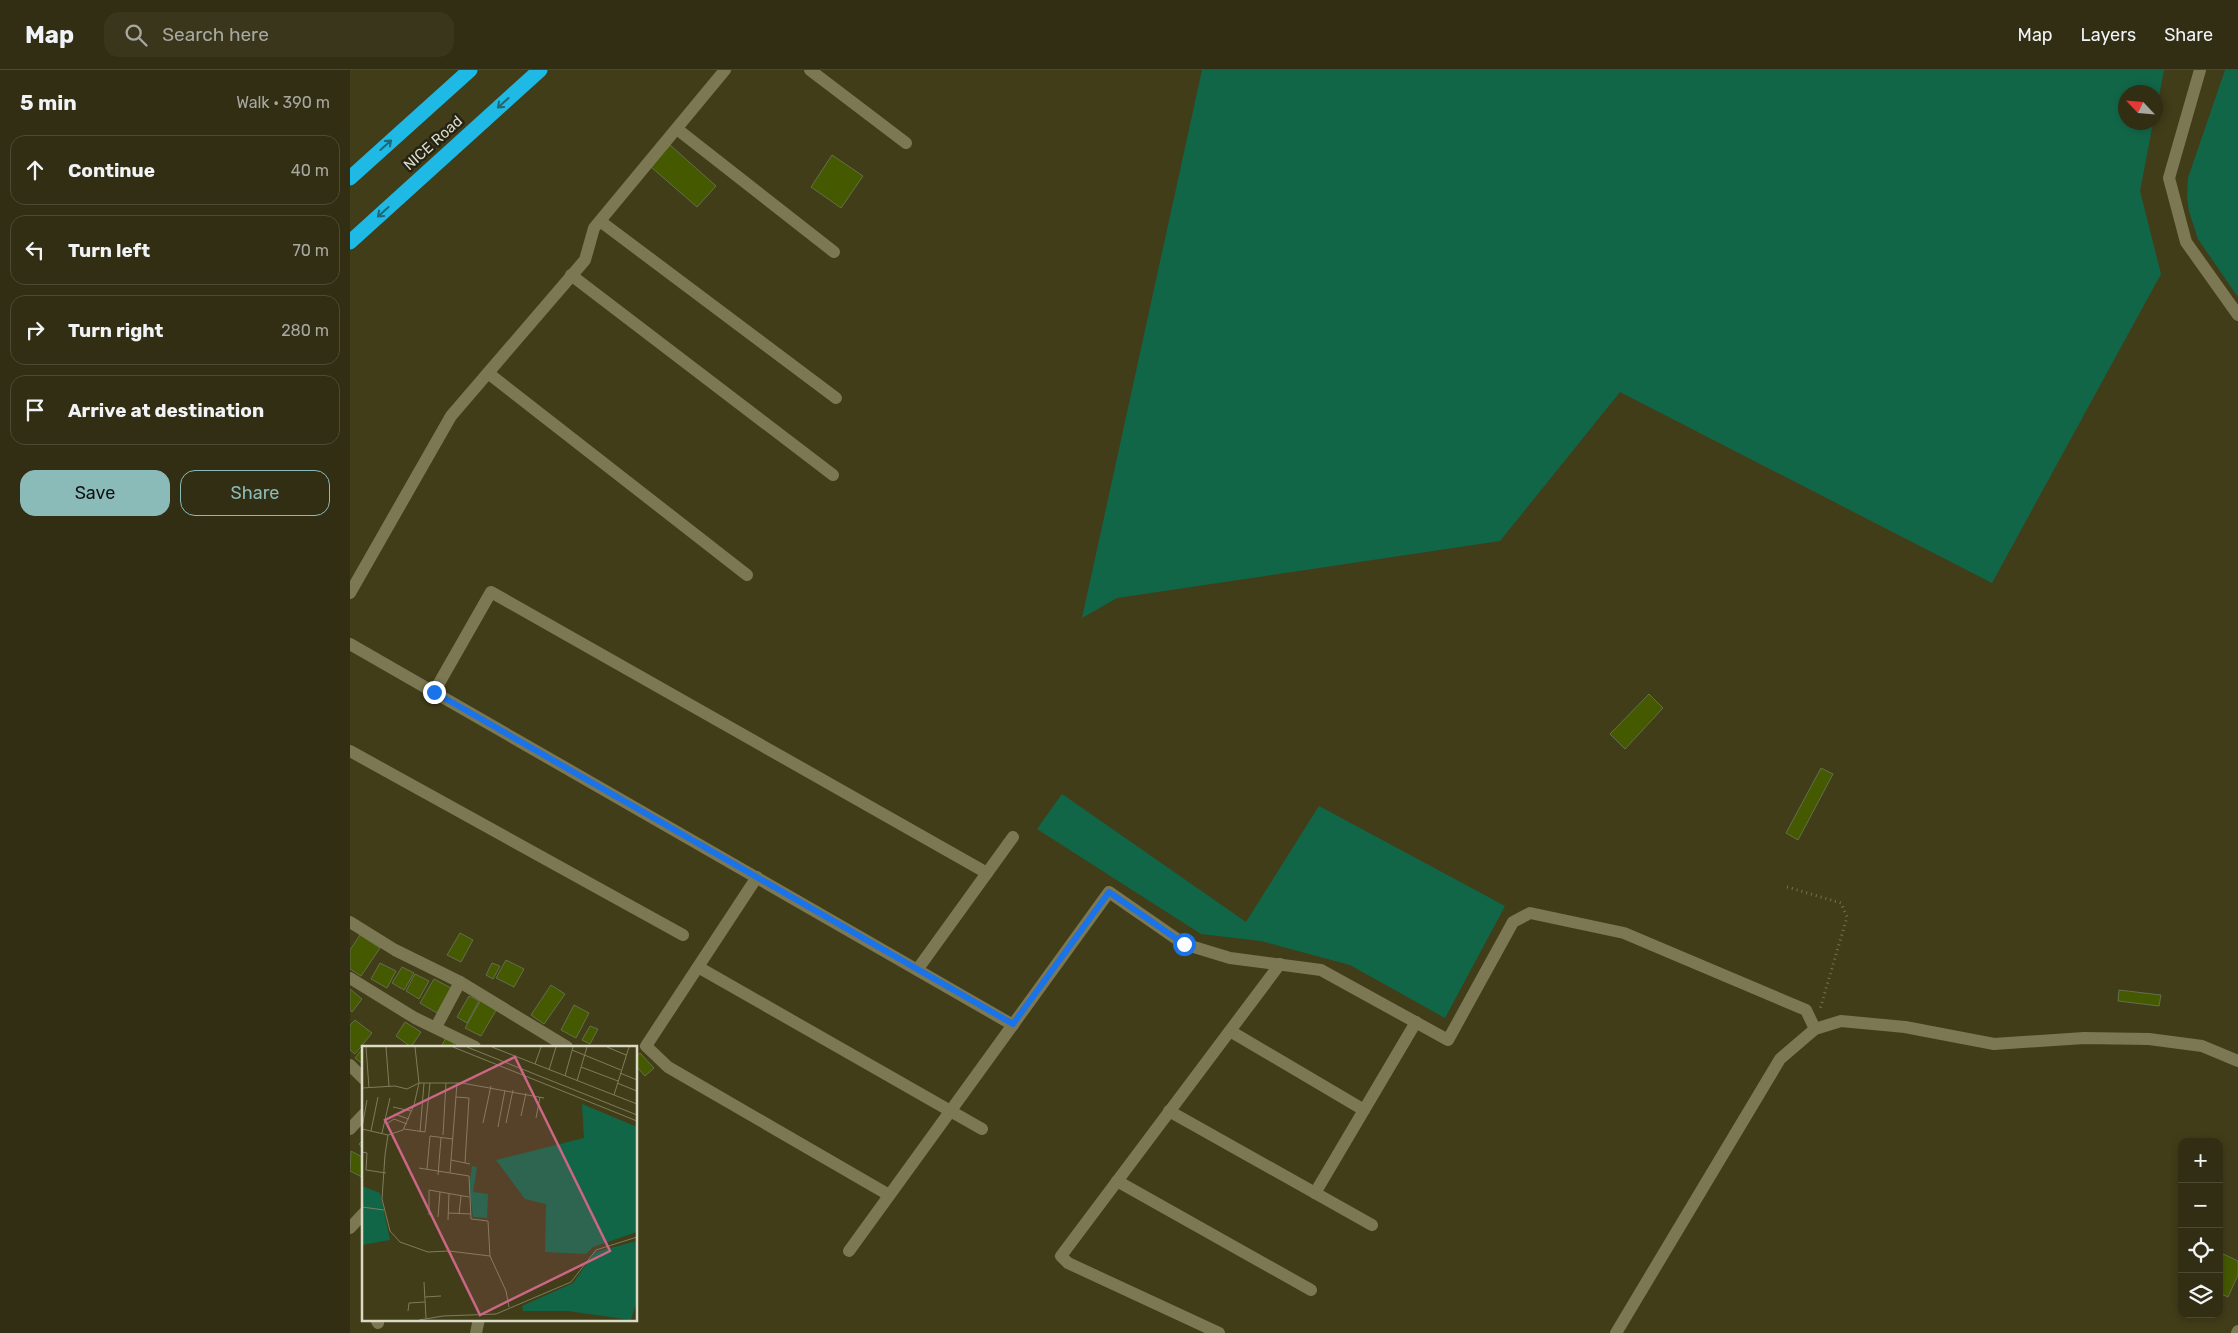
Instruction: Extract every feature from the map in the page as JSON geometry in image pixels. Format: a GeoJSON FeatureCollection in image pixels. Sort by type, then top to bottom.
{"type":"FeatureCollection","features":[{"type":"Feature","properties":{"kind":"highway","name":"NICE Road"},"geometry":{"type":"LineString","coordinates":[[350,178],[470,70]]}},
{"type":"Feature","properties":{"kind":"highway","name":"NICE Road"},"geometry":{"type":"LineString","coordinates":[[350,242],[540,70]]}},
{"type":"Feature","properties":{"kind":"street"},"geometry":{"type":"LineString","coordinates":[[350,593],[452,416],[584,260],[594,228],[725,70]]}},
{"type":"Feature","properties":{"kind":"street"},"geometry":{"type":"LineString","coordinates":[[810,70],[906,143]]}},
{"type":"Feature","properties":{"kind":"street"},"geometry":{"type":"LineString","coordinates":[[2200,70],[2169,178],[2186,242],[2238,315]]}},
{"type":"Feature","properties":{"kind":"street"},"geometry":{"type":"LineString","coordinates":[[676,129],[834,252]]}},
{"type":"Feature","properties":{"kind":"street"},"geometry":{"type":"LineString","coordinates":[[600,221],[836,398]]}},
{"type":"Feature","properties":{"kind":"street"},"geometry":{"type":"LineString","coordinates":[[572,275],[833,475]]}},
{"type":"Feature","properties":{"kind":"street"},"geometry":{"type":"LineString","coordinates":[[488,373],[747,575]]}},
{"type":"Feature","properties":{"kind":"street"},"geometry":{"type":"LineString","coordinates":[[434,692],[491,592],[987,873]]}},
{"type":"Feature","properties":{"kind":"street"},"geometry":{"type":"LineString","coordinates":[[350,644],[1013,1024]]}},
{"type":"Feature","properties":{"kind":"street"},"geometry":{"type":"LineString","coordinates":[[350,751],[683,935]]}},
{"type":"Feature","properties":{"kind":"street"},"geometry":{"type":"LineString","coordinates":[[917,970],[1013,837]]}},
{"type":"Feature","properties":{"kind":"street"},"geometry":{"type":"LineString","coordinates":[[757,878],[646,1046],[668,1067],[889,1195]]}},
{"type":"Feature","properties":{"kind":"street"},"geometry":{"type":"LineString","coordinates":[[849,1251],[1109,892],[1184,944],[1230,958],[1321,970],[1448,1040],[1514,922],[1530,913],[1624,933],[1806,1010],[1815,1029]]}},
{"type":"Feature","properties":{"kind":"street"},"geometry":{"type":"LineString","coordinates":[[350,922],[394,950],[460,982],[565,1046]]}},
{"type":"Feature","properties":{"kind":"street"},"geometry":{"type":"LineString","coordinates":[[1219,1333],[1068,1262],[1061,1256],[1280,964]]}},
{"type":"Feature","properties":{"kind":"street"},"geometry":{"type":"LineString","coordinates":[[698,967],[982,1129]]}},
{"type":"Feature","properties":{"kind":"street"},"geometry":{"type":"LineString","coordinates":[[350,978],[415,1018],[473,1046]]}},
{"type":"Feature","properties":{"kind":"street"},"geometry":{"type":"LineString","coordinates":[[436,1027],[460,982]]}},
{"type":"Feature","properties":{"kind":"street"},"geometry":{"type":"LineString","coordinates":[[1616,1333],[1780,1059],[1815,1029],[1841,1021],[1905,1027],[1994,1044],[2084,1038],[2149,1039],[2202,1046],[2238,1061]]}},
{"type":"Feature","properties":{"kind":"street"},"geometry":{"type":"LineString","coordinates":[[1315,1193],[1416,1022]]}},
{"type":"Feature","properties":{"kind":"street"},"geometry":{"type":"LineString","coordinates":[[1230,1031],[1364,1110]]}},
{"type":"Feature","properties":{"kind":"street"},"geometry":{"type":"LineString","coordinates":[[350,1065],[362,1077]]}},
{"type":"Feature","properties":{"kind":"street"},"geometry":{"type":"LineString","coordinates":[[1169,1112],[1372,1225]]}},
{"type":"Feature","properties":{"kind":"street"},"geometry":{"type":"LineString","coordinates":[[350,1129],[362,1116]]}},
{"type":"Feature","properties":{"kind":"street"},"geometry":{"type":"LineString","coordinates":[[1117,1180],[1311,1290]]}},
{"type":"Feature","properties":{"kind":"street"},"geometry":{"type":"LineString","coordinates":[[350,1228],[362,1215]]}},
{"type":"Feature","properties":{"kind":"street"},"geometry":{"type":"LineString","coordinates":[[476,1333],[479,1320]]}},
{"type":"Feature","properties":{"kind":"path"},"geometry":{"type":"LineString","coordinates":[[1787,887],[1841,903],[1847,917],[1815,1029]]}},
{"type":"Feature","properties":{"kind":"green space"},"geometry":{"type":"Polygon","coordinates":[[[1202,70],[2164,70],[2161,85],[2118,85],[2118,130],[2152,130],[2140,191],[2161,274],[1992,583],[1620,392],[1500,541],[1117,598],[1082,618],[1202,70]]]}},
{"type":"Feature","properties":{"kind":"green space"},"geometry":{"type":"Polygon","coordinates":[[[2225,70],[2238,70],[2238,297],[2198,239],[2189,211],[2187,197],[2188,178],[2225,70]]]}},
{"type":"Feature","properties":{"kind":"green space"},"geometry":{"type":"Polygon","coordinates":[[[1062,794],[1246,922],[1319,806],[1505,906],[1445,1018],[1350,965],[1261,941],[1201,934],[1037,829],[1062,794]]]}},
{"type":"Feature","properties":{"kind":"building"},"geometry":{"type":"Polygon","coordinates":[[[670,145],[716,186],[697,207],[651,167],[670,145]]]}},
{"type":"Feature","properties":{"kind":"building"},"geometry":{"type":"Polygon","coordinates":[[[832,155],[863,176],[841,208],[811,187],[832,155]]]}},
{"type":"Feature","properties":{"kind":"building"},"geometry":{"type":"Polygon","coordinates":[[[1649,694],[1663,708],[1625,749],[1610,734],[1649,694]]]}},
{"type":"Feature","properties":{"kind":"building"},"geometry":{"type":"Polygon","coordinates":[[[1821,768],[1833,774],[1798,840],[1786,833],[1821,768]]]}},
{"type":"Feature","properties":{"kind":"building"},"geometry":{"type":"Polygon","coordinates":[[[460,933],[473,940],[461,962],[447,955],[460,933]]]}},
{"type":"Feature","properties":{"kind":"building"},"geometry":{"type":"Polygon","coordinates":[[[360,935],[380,948],[361,976],[350,969],[350,950],[360,935]]]}},
{"type":"Feature","properties":{"kind":"building"},"geometry":{"type":"Polygon","coordinates":[[[506,960],[524,969],[514,987],[496,978],[506,960]]]}},
{"type":"Feature","properties":{"kind":"building"},"geometry":{"type":"Polygon","coordinates":[[[380,963],[396,971],[387,988],[371,979],[380,963]]]}},
{"type":"Feature","properties":{"kind":"building"},"geometry":{"type":"Polygon","coordinates":[[[492,963],[500,966],[493,979],[486,975],[492,963]]]}},
{"type":"Feature","properties":{"kind":"building"},"geometry":{"type":"Polygon","coordinates":[[[402,967],[414,973],[404,990],[392,983],[402,967]]]}},
{"type":"Feature","properties":{"kind":"building"},"geometry":{"type":"Polygon","coordinates":[[[415,974],[429,981],[419,999],[406,991],[415,974]]]}},
{"type":"Feature","properties":{"kind":"building"},"geometry":{"type":"Polygon","coordinates":[[[434,979],[451,988],[437,1013],[420,1003],[434,979]]]}},
{"type":"Feature","properties":{"kind":"building"},"geometry":{"type":"Polygon","coordinates":[[[551,985],[565,994],[544,1024],[531,1015],[551,985]]]}},
{"type":"Feature","properties":{"kind":"building"},"geometry":{"type":"Polygon","coordinates":[[[350,989],[362,999],[352,1012],[350,1010],[350,989]]]}},
{"type":"Feature","properties":{"kind":"building"},"geometry":{"type":"Polygon","coordinates":[[[2119,990],[2161,995],[2159,1006],[2118,1001],[2119,990]]]}},
{"type":"Feature","properties":{"kind":"building"},"geometry":{"type":"Polygon","coordinates":[[[469,996],[479,1001],[467,1023],[457,1017],[469,996]]]}},
{"type":"Feature","properties":{"kind":"building"},"geometry":{"type":"Polygon","coordinates":[[[482,998],[498,1007],[481,1036],[465,1028],[482,998]]]}},
{"type":"Feature","properties":{"kind":"building"},"geometry":{"type":"Polygon","coordinates":[[[574,1005],[589,1013],[576,1038],[561,1030],[574,1005]]]}},
{"type":"Feature","properties":{"kind":"building"},"geometry":{"type":"Polygon","coordinates":[[[355,1020],[372,1033],[355,1054],[350,1050],[350,1025],[355,1020]]]}},
{"type":"Feature","properties":{"kind":"building"},"geometry":{"type":"Polygon","coordinates":[[[405,1022],[421,1032],[412,1046],[396,1036],[405,1022]]]}},
{"type":"Feature","properties":{"kind":"building"},"geometry":{"type":"Polygon","coordinates":[[[590,1026],[598,1029],[590,1044],[582,1040],[590,1026]]]}},
{"type":"Feature","properties":{"kind":"building"},"geometry":{"type":"Polygon","coordinates":[[[446,1038],[455,1042],[453,1046],[442,1046],[446,1038]]]}},
{"type":"Feature","properties":{"kind":"building"},"geometry":{"type":"Polygon","coordinates":[[[362,1049],[362,1063],[355,1058],[362,1049]]]}},
{"type":"Feature","properties":{"kind":"building"},"geometry":{"type":"Polygon","coordinates":[[[640,1053],[654,1068],[645,1076],[638,1068],[638,1054],[640,1053]]]}},
{"type":"Feature","properties":{"kind":"building"},"geometry":{"type":"Polygon","coordinates":[[[351,1151],[362,1157],[362,1177],[350,1171],[351,1151]]]}},
{"type":"Feature","properties":{"kind":"building"},"geometry":{"type":"Polygon","coordinates":[[[2223,1254],[2238,1261],[2238,1275],[2228,1297],[2223,1295],[2223,1254]]]}},
{"type":"Feature","properties":{"kind":"route"},"geometry":{"type":"LineString","coordinates":[[434,692],[1013,1024],[1109,892],[1184,944]]}}]}
